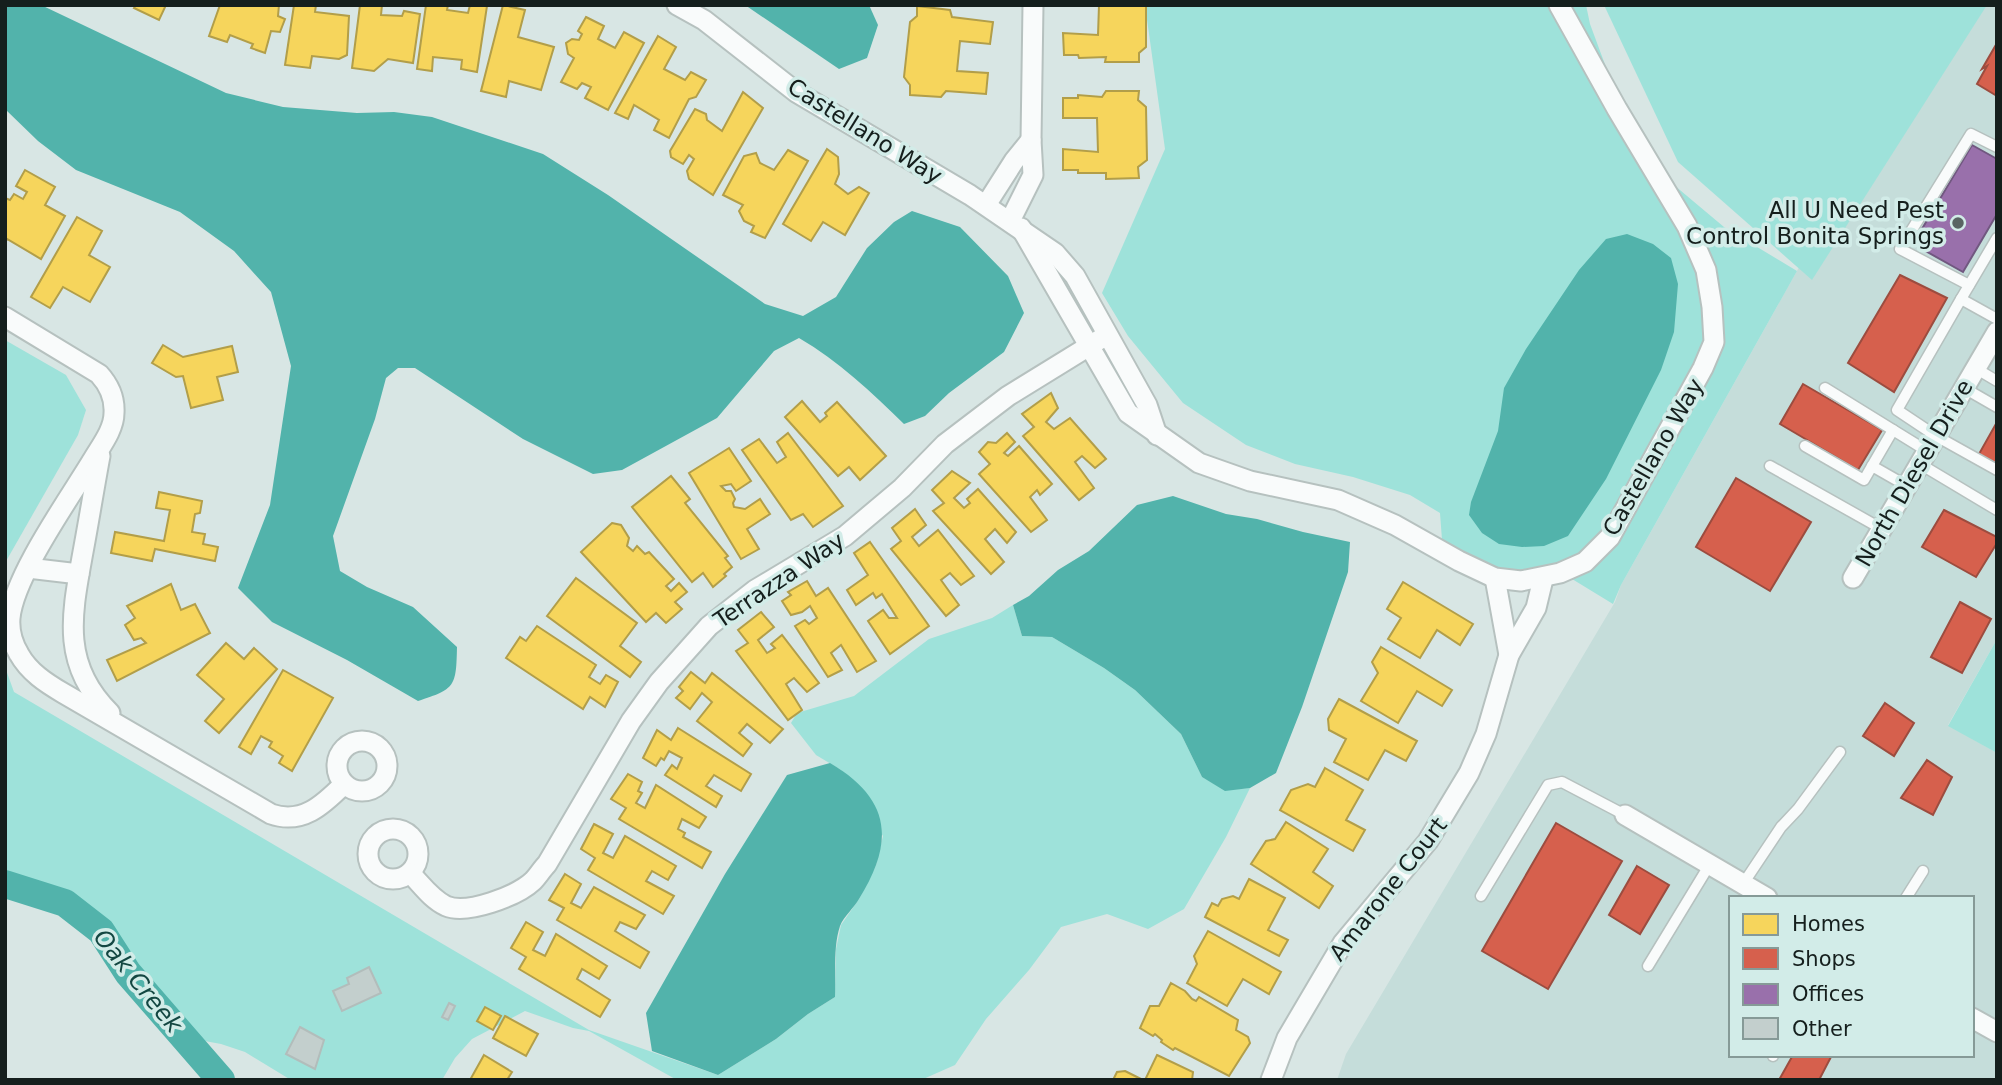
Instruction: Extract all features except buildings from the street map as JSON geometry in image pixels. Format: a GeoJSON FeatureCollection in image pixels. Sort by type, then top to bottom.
{"type":"FeatureCollection","features":[{"type":"Feature","properties":{"kind":"street","name":"Castellano Way"},"geometry":{"type":"LineString","coordinates":[[677,5],[704,20],[796,92],[986,205],[1055,253],[1075,276],[1147,405],[1157,435]]}},
{"type":"Feature","properties":{"kind":"street"},"geometry":{"type":"LineString","coordinates":[[1016,224],[1033,175],[1033,5]]}},
{"type":"Feature","properties":{"kind":"street","name":"Castellano Way"},"geometry":{"type":"LineString","coordinates":[[1016,224],[1128,413],[1157,435],[1199,463],[1250,481],[1338,500],[1395,525],[1495,578],[1521,581],[1543,579],[1585,562],[1610,537],[1703,368],[1714,342],[1706,270],[1687,226],[1559,5]]}},
{"type":"Feature","properties":{"kind":"street"},"geometry":{"type":"LineString","coordinates":[[986,205],[1031,140]]}},
{"type":"Feature","properties":{"kind":"street"},"geometry":{"type":"LineString","coordinates":[[5,317],[89,366],[107,383],[115,415],[102,444],[28,568],[18,590],[10,616],[10,627],[18,652],[34,674],[45,682],[271,814],[281,818],[311,812],[344,784]]}},
{"type":"Feature","properties":{"kind":"street","name":"North Diesel Drive"},"geometry":{"type":"LineString","coordinates":[[1853,578],[1997,332]]}},
{"type":"Feature","properties":{"kind":"street","name":"Terrazza Way"},"geometry":{"type":"LineString","coordinates":[[410,873],[434,898],[449,908],[479,907],[514,893],[532,882],[547,864],[631,721],[659,682],[709,626],[755,590],[845,536],[902,488],[945,444],[1008,396],[1107,335]]}},
{"type":"Feature","properties":{"kind":"street"},"geometry":{"type":"LineString","coordinates":[[102,444],[72,618],[75,656],[94,695],[125,727]]}},
{"type":"Feature","properties":{"kind":"street"},"geometry":{"type":"LineString","coordinates":[[28,568],[79,574]]}},
{"type":"Feature","properties":{"kind":"street"},"geometry":{"type":"LineString","coordinates":[[1495,578],[1509,654]]}},
{"type":"Feature","properties":{"kind":"street"},"geometry":{"type":"LineString","coordinates":[[1509,654],[1536,608],[1543,579]]}},
{"type":"Feature","properties":{"kind":"street","name":"Amarone Court"},"geometry":{"type":"LineString","coordinates":[[1271,1080],[1287,1038],[1343,943],[1404,872],[1451,808],[1486,734],[1509,654]]}},
{"type":"Feature","properties":{"kind":"street"},"geometry":{"type":"LineString","coordinates":[[1625,815],[1764,896]]}},
{"type":"Feature","properties":{"kind":"street"},"geometry":{"type":"LineString","coordinates":[[1974,1019],[1997,1032]]}},
{"type":"Feature","properties":{"kind":"lane"},"geometry":{"type":"LineString","coordinates":[[1969,285],[1900,248],[1972,134],[1997,148]]}},
{"type":"Feature","properties":{"kind":"lane"},"geometry":{"type":"LineString","coordinates":[[1805,446],[1864,480],[1897,410],[1969,285],[1993,252],[1997,238]]}},
{"type":"Feature","properties":{"kind":"lane"},"geometry":{"type":"LineString","coordinates":[[1961,299],[1997,319]]}},
{"type":"Feature","properties":{"kind":"lane"},"geometry":{"type":"LineString","coordinates":[[1975,368],[1997,381]]}},
{"type":"Feature","properties":{"kind":"lane"},"geometry":{"type":"LineString","coordinates":[[1825,388],[1928,450],[1997,510]]}},
{"type":"Feature","properties":{"kind":"lane"},"geometry":{"type":"LineString","coordinates":[[1964,388],[1997,407]]}},
{"type":"Feature","properties":{"kind":"lane"},"geometry":{"type":"LineString","coordinates":[[1897,410],[1928,450],[1964,452],[1997,470]]}},
{"type":"Feature","properties":{"kind":"lane"},"geometry":{"type":"LineString","coordinates":[[1770,466],[1882,529]]}},
{"type":"Feature","properties":{"kind":"lane"},"geometry":{"type":"LineString","coordinates":[[1872,467],[1907,486]]}},
{"type":"Feature","properties":{"kind":"lane"},"geometry":{"type":"LineString","coordinates":[[1743,884],[1781,827],[1798,809],[1840,752]]}},
{"type":"Feature","properties":{"kind":"lane"},"geometry":{"type":"LineString","coordinates":[[1481,897],[1548,785],[1562,782],[1625,815]]}},
{"type":"Feature","properties":{"kind":"lane"},"geometry":{"type":"LineString","coordinates":[[1648,966],[1710,864]]}},
{"type":"Feature","properties":{"kind":"lane"},"geometry":{"type":"LineString","coordinates":[[1907,896],[1923,871]]}},
{"type":"Feature","properties":{"kind":"shaded area"},"geometry":{"type":"Polygon","coordinates":[[[5,5],[41,5],[226,93],[283,107],[357,113],[394,112],[432,117],[543,154],[608,195],[765,304],[803,316],[836,297],[867,248],[894,222],[912,211],[960,227],[1008,276],[1024,313],[1004,352],[949,393],[925,416],[904,424],[841,367],[799,338],[774,351],[717,418],[622,470],[593,474],[523,439],[415,368],[398,368],[386,378],[375,419],[333,536],[340,571],[367,587],[413,607],[457,647],[456,670],[451,684],[440,693],[418,701],[347,660],[272,622],[238,588],[270,505],[291,366],[271,292],[234,251],[180,212],[76,170],[38,141],[5,109],[5,5]]]}},
{"type":"Feature","properties":{"kind":"shaded area"},"geometry":{"type":"Polygon","coordinates":[[[745,5],[869,5],[878,25],[867,58],[839,69],[745,5]]]}},
{"type":"Feature","properties":{"kind":"shaded area"},"geometry":{"type":"Polygon","coordinates":[[[1145,5],[1586,5],[1590,24],[1610,78],[1662,175],[1724,227],[1797,271],[1621,585],[1613,604],[1559,571],[1497,575],[1443,553],[1440,513],[1410,495],[1353,477],[1295,464],[1246,445],[1183,403],[1128,336],[1102,293],[1165,149],[1145,5]]]}},
{"type":"Feature","properties":{"kind":"shaded area"},"geometry":{"type":"Polygon","coordinates":[[[1604,5],[1987,5],[1812,280],[1678,162],[1604,5]]]}},
{"type":"Feature","properties":{"kind":"shaded area"},"geometry":{"type":"Polygon","coordinates":[[[1946,5],[1997,5],[1997,639],[1948,725],[1997,753],[1997,1080],[1337,1080],[1346,1054],[1615,602],[1621,585],[1946,5]]]}},
{"type":"Feature","properties":{"kind":"shaded area"},"geometry":{"type":"Polygon","coordinates":[[[1627,234],[1653,244],[1671,258],[1678,284],[1674,332],[1661,370],[1606,479],[1568,536],[1544,546],[1499,544],[1482,533],[1469,515],[1471,502],[1498,431],[1504,388],[1526,349],[1579,270],[1606,239],[1627,234]]]}},
{"type":"Feature","properties":{"kind":"shaded area"},"geometry":{"type":"Polygon","coordinates":[[[5,340],[66,375],[86,410],[78,435],[5,563],[5,340]]]}},
{"type":"Feature","properties":{"kind":"shaded area"},"geometry":{"type":"Polygon","coordinates":[[[1173,496],[1226,514],[1350,542],[1348,572],[1302,707],[1276,773],[1250,788],[1225,791],[1202,777],[1181,734],[1135,690],[1052,637],[1022,636],[1013,605],[1029,596],[1058,570],[1089,551],[1137,505],[1173,496]]]}},
{"type":"Feature","properties":{"kind":"shaded area"},"geometry":{"type":"Polygon","coordinates":[[[1013,605],[1022,636],[1052,637],[1135,690],[1181,734],[1202,777],[1225,790],[1250,788],[1226,837],[1184,909],[1148,929],[1107,914],[1061,927],[1029,970],[986,1019],[955,1065],[921,1080],[677,1080],[589,1031],[525,1011],[472,1039],[455,1058],[442,1080],[291,1080],[245,1052],[194,1039],[172,1027],[152,1009],[102,944],[87,929],[5,883],[5,667],[14,692],[589,1030],[718,1075],[776,1039],[835,997],[836,949],[841,925],[859,899],[876,865],[883,836],[841,770],[816,755],[791,723],[797,713],[854,696],[929,639],[992,618],[1013,605]]]}},
{"type":"Feature","properties":{"kind":"shaded area"},"geometry":{"type":"Polygon","coordinates":[[[1997,639],[1997,753],[1948,726],[1997,639]]]}},
{"type":"Feature","properties":{"kind":"shaded area"},"geometry":{"type":"Polygon","coordinates":[[[830,763],[865,791],[881,823],[882,840],[871,878],[840,926],[836,952],[835,997],[776,1039],[718,1075],[652,1051],[646,1013],[725,874],[787,775],[830,763]]]}},
{"type":"Feature","properties":{"kind":"waterway","name":"Oak Creek"},"geometry":{"type":"LineString","coordinates":[[5,884],[65,903],[101,931],[128,973],[221,1080]]}},
{"type":"Feature","properties":{"kind":"place","name":"All U Need Pest Control Bonita Springs"},"geometry":{"type":"Point","coordinates":[1958,223]}}]}
